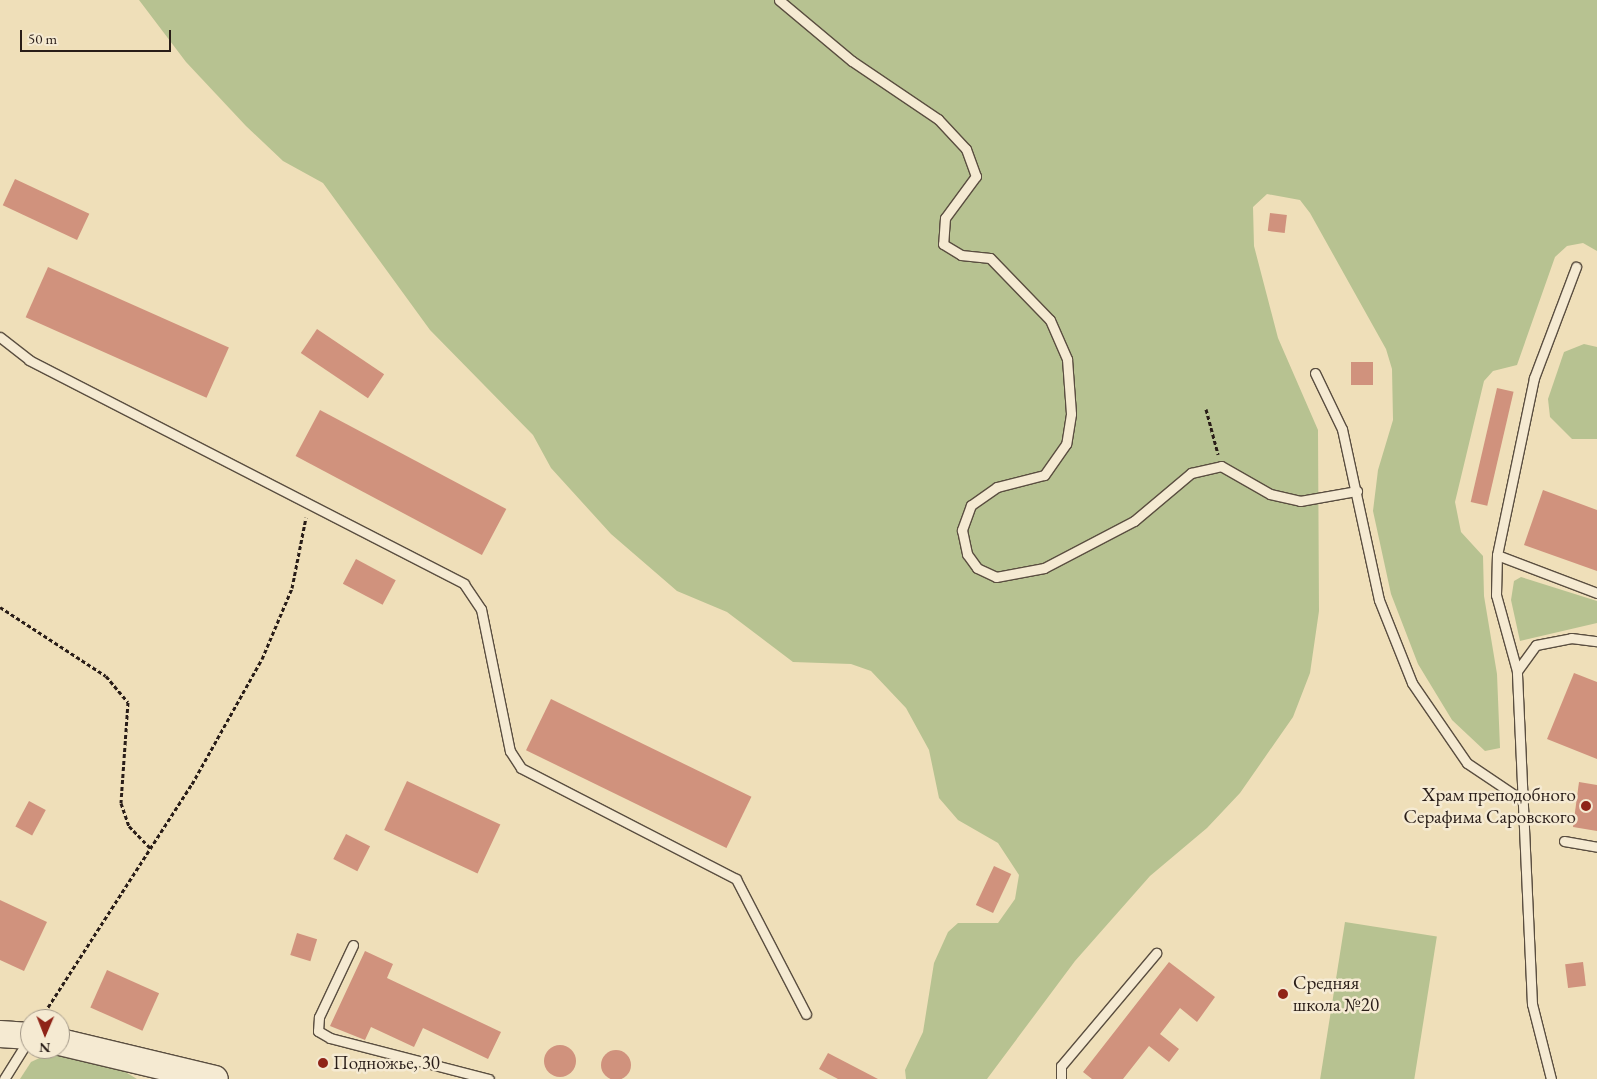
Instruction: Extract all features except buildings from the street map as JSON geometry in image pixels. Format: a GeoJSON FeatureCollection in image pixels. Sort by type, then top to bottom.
{"type":"FeatureCollection","features":[{"type":"Feature","properties":{"kind":"main road"},"geometry":{"type":"LineString","coordinates":[[0,1034],[20,1035]]}},
{"type":"Feature","properties":{"kind":"main road"},"geometry":{"type":"LineString","coordinates":[[70,1045],[138,1064],[215,1079]]}},
{"type":"Feature","properties":{"kind":"lane"},"geometry":{"type":"LineString","coordinates":[[779,0],[852,61],[938,119],[966,149],[976,176],[945,218],[943,244],[961,255],[990,258],[1050,320],[1067,359],[1071,414],[1066,444],[1044,475],[997,487],[971,505],[962,530],[967,554],[977,568],[996,578],[1044,568],[1134,521],[1191,473],[1221,466],[1270,494],[1300,501],[1357,491]]}},
{"type":"Feature","properties":{"kind":"lane"},"geometry":{"type":"LineString","coordinates":[[1551,1079],[1532,1004],[1520,798],[1516,671],[1496,595],[1497,555],[1534,378],[1576,267]]}},
{"type":"Feature","properties":{"kind":"lane"},"geometry":{"type":"LineString","coordinates":[[0,337],[30,360],[311,502],[464,584],[481,608],[510,751],[521,768],[736,879],[806,1014]]}},
{"type":"Feature","properties":{"kind":"lane"},"geometry":{"type":"LineString","coordinates":[[1315,373],[1342,429],[1357,491],[1379,600],[1412,683],[1467,763],[1520,798]]}},
{"type":"Feature","properties":{"kind":"lane"},"geometry":{"type":"LineString","coordinates":[[1497,555],[1597,593]]}},
{"type":"Feature","properties":{"kind":"lane"},"geometry":{"type":"LineString","coordinates":[[1516,671],[1536,645],[1571,638],[1597,642]]}},
{"type":"Feature","properties":{"kind":"lane"},"geometry":{"type":"LineString","coordinates":[[1564,841],[1597,848]]}},
{"type":"Feature","properties":{"kind":"lane"},"geometry":{"type":"LineString","coordinates":[[353,945],[319,1017],[318,1030],[330,1038],[489,1079]]}},
{"type":"Feature","properties":{"kind":"lane"},"geometry":{"type":"LineString","coordinates":[[1061,1079],[1061,1066],[1156,953]]}},
{"type":"Feature","properties":{"kind":"lane"},"geometry":{"type":"LineString","coordinates":[[4,1079],[20,1053]]}},
{"type":"Feature","properties":{"kind":"path"},"geometry":{"type":"LineString","coordinates":[[1206,409],[1221,466]]}},
{"type":"Feature","properties":{"kind":"path"},"geometry":{"type":"LineString","coordinates":[[47,1009],[150,848],[262,658],[292,588],[311,502]]}},
{"type":"Feature","properties":{"kind":"path"},"geometry":{"type":"LineString","coordinates":[[0,607],[106,676],[128,702],[121,803],[129,826],[150,848]]}},
{"type":"Feature","properties":{"kind":"green space"},"geometry":{"type":"Polygon","coordinates":[[[139,0],[1597,0],[1597,251],[1583,243],[1567,246],[1555,257],[1517,365],[1493,371],[1484,381],[1455,502],[1461,532],[1483,556],[1484,596],[1497,674],[1500,748],[1485,751],[1452,720],[1418,664],[1391,594],[1373,511],[1378,470],[1393,420],[1392,369],[1386,349],[1310,213],[1300,200],[1267,194],[1253,207],[1254,246],[1278,338],[1318,430],[1319,611],[1310,673],[1293,717],[1240,793],[1207,828],[1150,876],[1075,961],[987,1079],[906,1079],[905,1070],[923,1032],[934,963],[948,932],[958,923],[998,923],[1015,899],[1019,875],[998,843],[958,820],[939,798],[929,750],[906,708],[871,671],[851,664],[793,662],[727,612],[677,591],[611,534],[551,468],[533,435],[430,330],[323,183],[283,161],[246,126],[186,62],[139,0]]]}},
{"type":"Feature","properties":{"kind":"green space"},"geometry":{"type":"Polygon","coordinates":[[[1584,344],[1597,347],[1597,439],[1572,439],[1550,417],[1548,399],[1564,352],[1584,344]]]}},
{"type":"Feature","properties":{"kind":"green space"},"geometry":{"type":"Polygon","coordinates":[[[1521,577],[1597,601],[1597,623],[1520,641],[1511,600],[1514,581],[1521,577]]]}},
{"type":"Feature","properties":{"kind":"green space"},"geometry":{"type":"Polygon","coordinates":[[[1345,922],[1437,937],[1414,1079],[1320,1079],[1345,922]]]}},
{"type":"Feature","properties":{"kind":"green space"},"geometry":{"type":"Polygon","coordinates":[[[70,1058],[117,1067],[137,1079],[20,1079],[31,1062],[37,1059],[70,1058]]]}},
{"type":"Feature","properties":{"kind":"place","name":"Храм преподобного Серафима Саровского"},"geometry":{"type":"Point","coordinates":[1586,806]}},
{"type":"Feature","properties":{"kind":"place","name":"Средняя школа №20"},"geometry":{"type":"Point","coordinates":[1283,994]}},
{"type":"Feature","properties":{"kind":"place","name":"Подножье, 30"},"geometry":{"type":"Point","coordinates":[323,1063]}}]}
